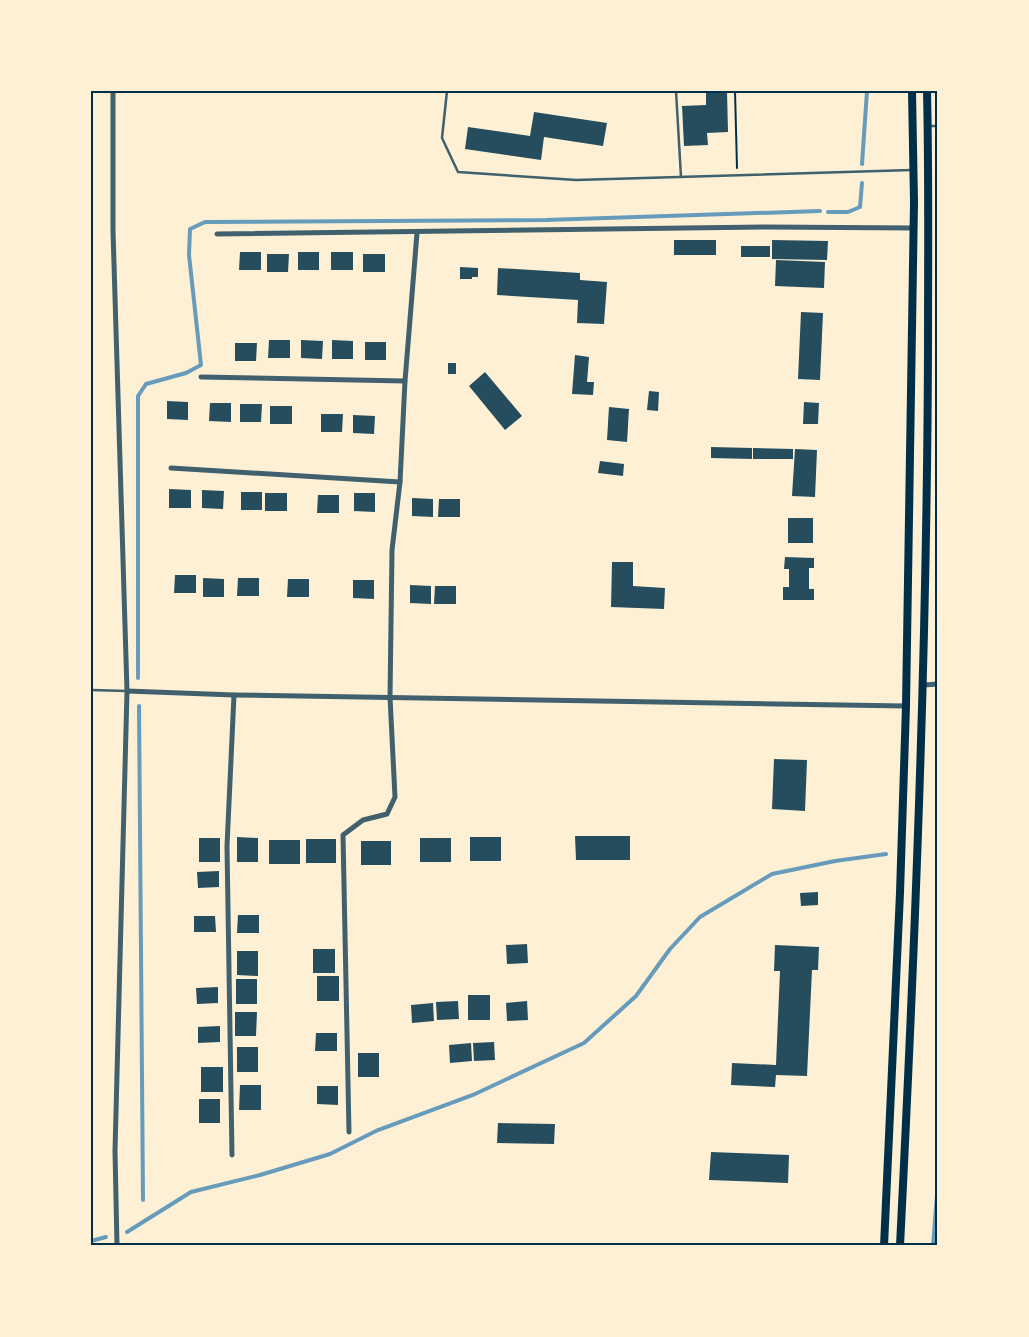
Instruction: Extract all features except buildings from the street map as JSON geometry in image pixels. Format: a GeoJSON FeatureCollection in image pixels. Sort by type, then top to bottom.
{"type":"FeatureCollection","features":[{"type":"Feature","properties":{"kind":"main road"},"geometry":{"type":"LineString","coordinates":[[884,1246],[900,893],[906,706],[913,228],[912,91]]}},
{"type":"Feature","properties":{"kind":"main road"},"geometry":{"type":"LineString","coordinates":[[900,1246],[915,946],[924,685],[928,461],[929,157],[927,91]]}},
{"type":"Feature","properties":{"kind":"main road"},"geometry":{"type":"LineString","coordinates":[[913,157],[929,157]]}},
{"type":"Feature","properties":{"kind":"street"},"geometry":{"type":"LineString","coordinates":[[113,91],[113,231],[127,691],[115,1151],[117,1246]]}},
{"type":"Feature","properties":{"kind":"street"},"geometry":{"type":"LineString","coordinates":[[217,234],[417,233],[767,227],[913,228]]}},
{"type":"Feature","properties":{"kind":"street"},"geometry":{"type":"LineString","coordinates":[[349,1132],[343,835],[363,820],[387,814],[396,797],[390,697],[392,550],[400,482],[405,381],[417,233]]}},
{"type":"Feature","properties":{"kind":"street"},"geometry":{"type":"LineString","coordinates":[[201,377],[405,381]]}},
{"type":"Feature","properties":{"kind":"street"},"geometry":{"type":"LineString","coordinates":[[171,468],[400,482]]}},
{"type":"Feature","properties":{"kind":"street"},"geometry":{"type":"LineString","coordinates":[[924,685],[938,684]]}},
{"type":"Feature","properties":{"kind":"street"},"geometry":{"type":"LineString","coordinates":[[127,691],[234,695],[906,706]]}},
{"type":"Feature","properties":{"kind":"street"},"geometry":{"type":"LineString","coordinates":[[232,1155],[227,846],[234,695]]}},
{"type":"Feature","properties":{"kind":"lane"},"geometry":{"type":"LineString","coordinates":[[447,91],[442,138],[458,172],[576,180],[913,170]]}},
{"type":"Feature","properties":{"kind":"lane"},"geometry":{"type":"LineString","coordinates":[[676,91],[681,177]]}},
{"type":"Feature","properties":{"kind":"lane"},"geometry":{"type":"LineString","coordinates":[[928,126],[938,126]]}},
{"type":"Feature","properties":{"kind":"lane"},"geometry":{"type":"LineString","coordinates":[[91,690],[127,691]]}},
{"type":"Feature","properties":{"kind":"path"},"geometry":{"type":"LineString","coordinates":[[734,91],[737,176]]}},
{"type":"Feature","properties":{"kind":"waterway"},"geometry":{"type":"LineString","coordinates":[[862,164],[867,91]]}},
{"type":"Feature","properties":{"kind":"waterway"},"geometry":{"type":"LineString","coordinates":[[828,212],[848,212],[860,207],[862,183]]}},
{"type":"Feature","properties":{"kind":"waterway"},"geometry":{"type":"LineString","coordinates":[[138,678],[138,396],[146,384],[186,373],[201,365],[189,255],[190,229],[205,222],[546,220],[820,211]]}},
{"type":"Feature","properties":{"kind":"waterway"},"geometry":{"type":"LineString","coordinates":[[139,706],[143,1200]]}},
{"type":"Feature","properties":{"kind":"waterway"},"geometry":{"type":"LineString","coordinates":[[127,1232],[191,1192],[260,1175],[330,1154],[378,1130],[475,1094],[584,1043],[636,996],[670,949],[700,917],[772,874],[835,861],[886,854]]}},
{"type":"Feature","properties":{"kind":"waterway"},"geometry":{"type":"LineString","coordinates":[[933,1246],[938,1182]]}},
{"type":"Feature","properties":{"kind":"waterway"},"geometry":{"type":"LineString","coordinates":[[91,1241],[106,1237]]}}]}
